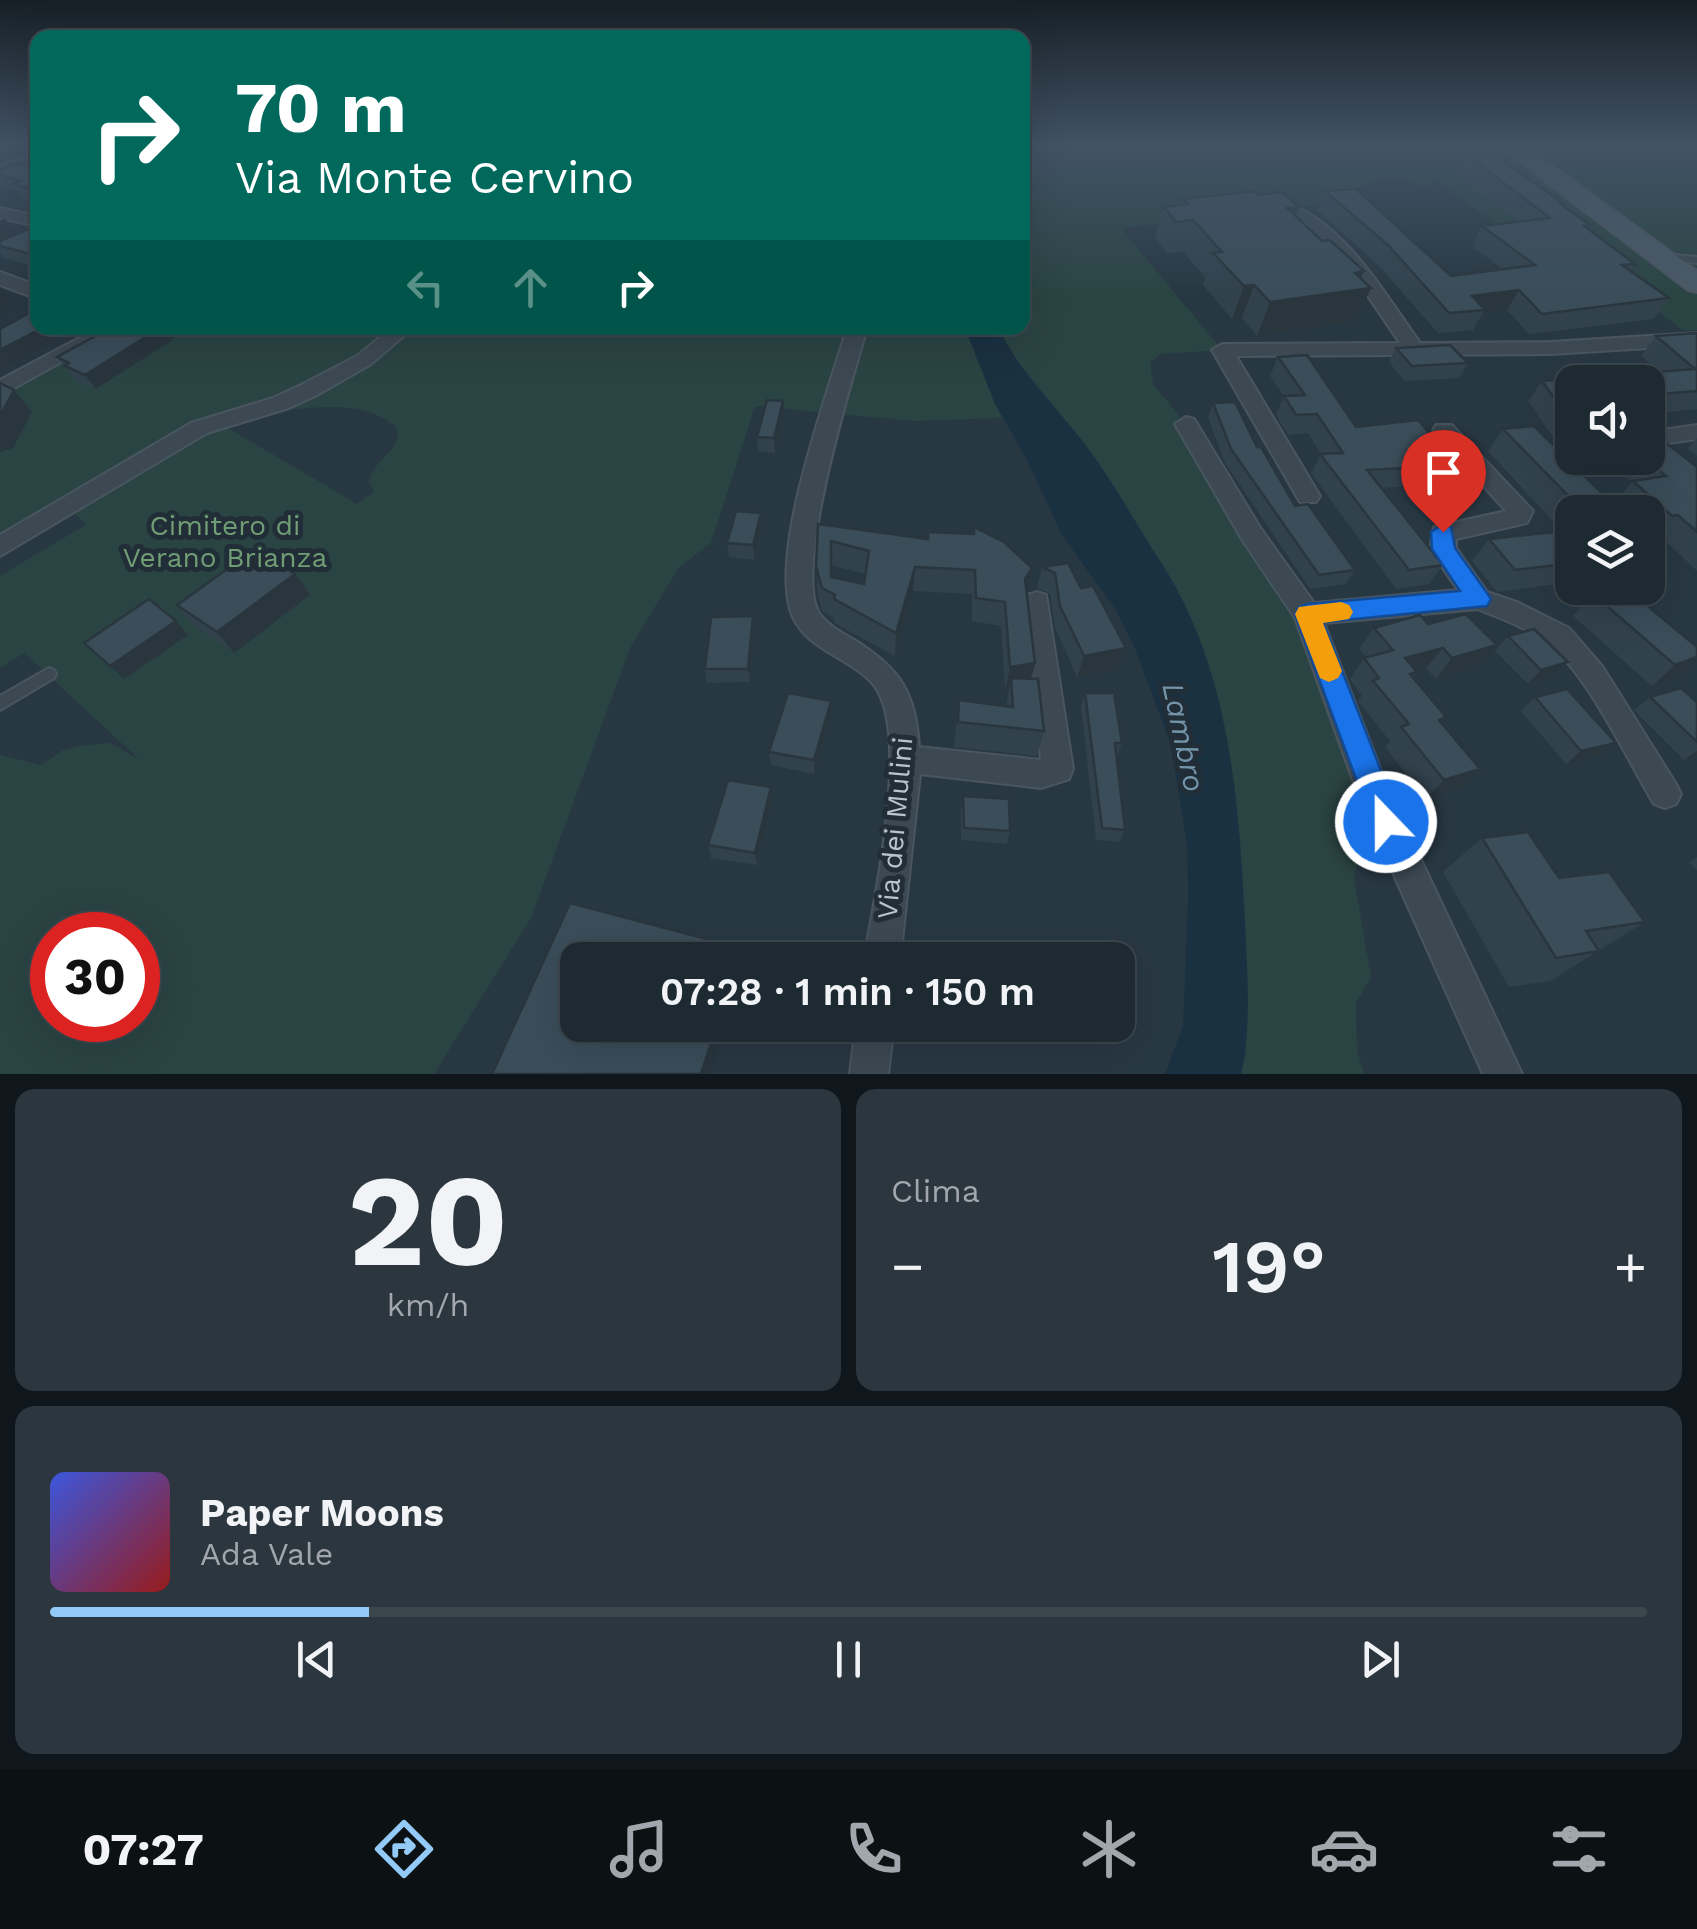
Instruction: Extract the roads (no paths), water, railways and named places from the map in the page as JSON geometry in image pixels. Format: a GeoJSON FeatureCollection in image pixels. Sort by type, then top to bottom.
{"type":"FeatureCollection","features":[{"type":"Feature","properties":{"kind":"street"},"geometry":{"type":"LineString","coordinates":[[1578,194],[1697,284]]}},
{"type":"Feature","properties":{"kind":"street"},"geometry":{"type":"LineString","coordinates":[[1239,199],[1278,201],[1302,215],[1342,250],[1416,350]]}},
{"type":"Feature","properties":{"kind":"street"},"geometry":{"type":"LineString","coordinates":[[0,213],[30,219]]}},
{"type":"Feature","properties":{"kind":"street"},"geometry":{"type":"LineString","coordinates":[[0,278],[30,290]]}},
{"type":"Feature","properties":{"kind":"street"},"geometry":{"type":"LineString","coordinates":[[0,389],[99,335]]}},
{"type":"Feature","properties":{"kind":"street"},"geometry":{"type":"LineString","coordinates":[[0,547],[199,428],[281,403],[309,390],[364,360],[394,335]]}},
{"type":"Feature","properties":{"kind":"street","name":"Via dei Mulini"},"geometry":{"type":"LineString","coordinates":[[854,335],[807,512],[801,591],[804,610],[812,624],[875,670],[895,694],[904,719],[906,759],[884,942]]}},
{"type":"Feature","properties":{"kind":"street"},"geometry":{"type":"LineString","coordinates":[[1308,496],[1222,350],[1612,346],[1697,339]]}},
{"type":"Feature","properties":{"kind":"street"},"geometry":{"type":"LineString","coordinates":[[1186,424],[1252,535],[1307,614],[1375,797],[1502,1074]]}},
{"type":"Feature","properties":{"kind":"street"},"geometry":{"type":"LineString","coordinates":[[1444,430],[1521,511],[1518,517],[1443,532],[1444,549],[1478,599]]}},
{"type":"Feature","properties":{"kind":"street"},"geometry":{"type":"LineString","coordinates":[[1665,437],[1697,432]]}},
{"type":"Feature","properties":{"kind":"street"},"geometry":{"type":"LineString","coordinates":[[1307,614],[1478,599],[1510,610],[1559,636],[1592,674],[1666,794]]}},
{"type":"Feature","properties":{"kind":"street"},"geometry":{"type":"LineString","coordinates":[[906,759],[1041,774],[1058,769],[1037,602]]}},
{"type":"Feature","properties":{"kind":"street"},"geometry":{"type":"LineString","coordinates":[[869,1074],[872,1042]]}},
{"type":"Feature","properties":{"kind":"lane"},"geometry":{"type":"LineString","coordinates":[[1665,257],[1697,260]]}},
{"type":"Feature","properties":{"kind":"lane"},"geometry":{"type":"LineString","coordinates":[[0,704],[49,674]]}},
{"type":"Feature","properties":{"kind":"water","name":"Lambro"},"geometry":{"type":"Polygon","coordinates":[[[968,335],[1002,335],[1084,443],[1162,564],[1203,648],[1227,737],[1239,830],[1248,999],[1241,1074],[1165,1074],[1183,1026],[1188,895],[1187,845],[1171,745],[1134,646],[1116,610],[1062,535],[1025,456],[995,404],[968,335]]]}},
{"type":"Feature","properties":{"kind":"park label","name":"Cimitero di Verano Brianza"},"geometry":{"type":"Point","coordinates":[225,541]}}]}
